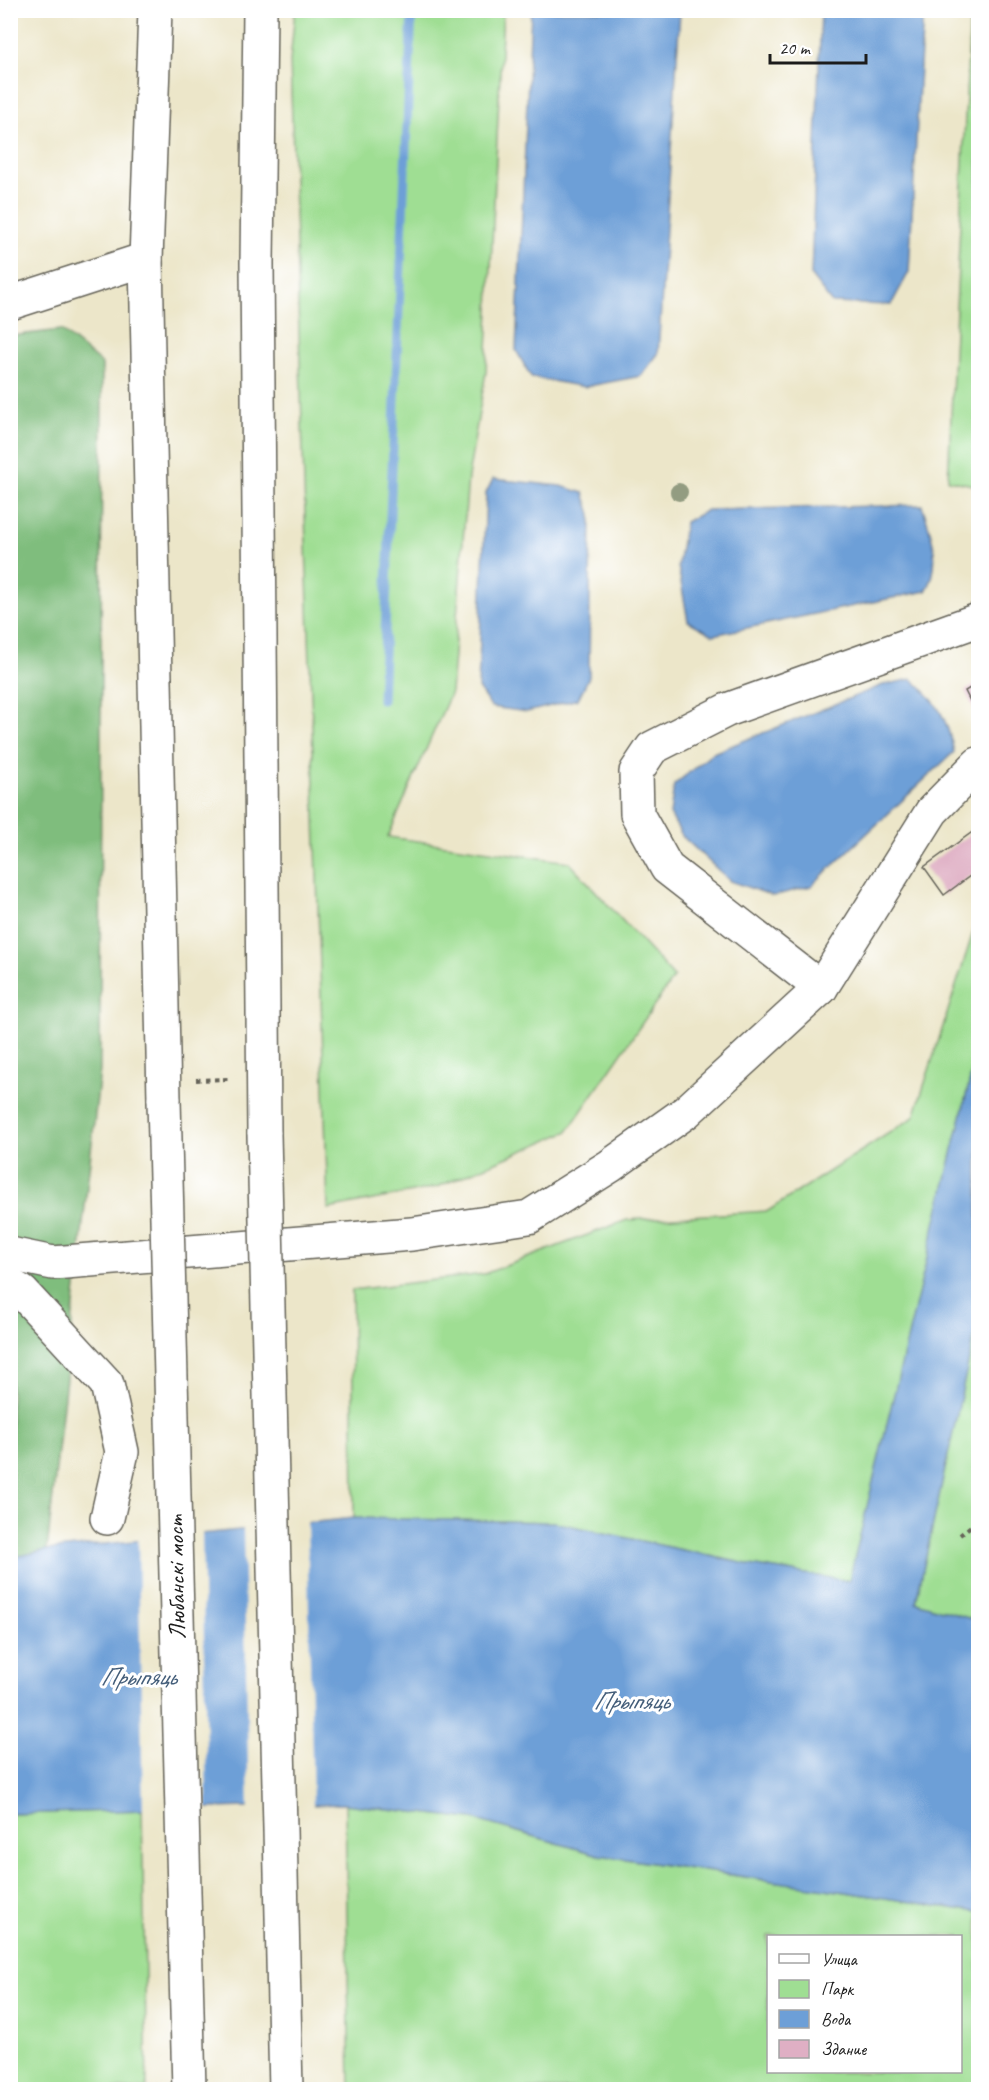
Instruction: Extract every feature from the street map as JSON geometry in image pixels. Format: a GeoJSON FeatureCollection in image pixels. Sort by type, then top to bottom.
{"type":"FeatureCollection","features":[{"type":"Feature","properties":{"kind":"main road","name":"Любанскі мост"},"geometry":{"type":"LineString","coordinates":[[155,10],[146,259],[177,1090],[189,2090]]}},
{"type":"Feature","properties":{"kind":"main road"},"geometry":{"type":"LineString","coordinates":[[260,10],[257,275],[264,1134],[286,2090]]}},
{"type":"Feature","properties":{"kind":"main road"},"geometry":{"type":"LineString","coordinates":[[10,303],[146,259]]}},
{"type":"Feature","properties":{"kind":"main road"},"geometry":{"type":"LineString","coordinates":[[821,988],[667,868],[637,814],[636,772],[651,748],[727,710],[978,620]]}},
{"type":"Feature","properties":{"kind":"main road"},"geometry":{"type":"LineString","coordinates":[[10,1254],[53,1263],[412,1234],[529,1217],[610,1166],[686,1112],[821,988],[932,811],[978,764]]}},
{"type":"Feature","properties":{"kind":"main road"},"geometry":{"type":"LineString","coordinates":[[10,1285],[22,1292],[107,1384],[122,1452],[107,1518]]}},
{"type":"Feature","properties":{"kind":"path"},"geometry":{"type":"LineString","coordinates":[[177,1090],[264,1079]]}},
{"type":"Feature","properties":{"kind":"path"},"geometry":{"type":"LineString","coordinates":[[960,1535],[978,1520]]}},
{"type":"Feature","properties":{"kind":"green space"},"geometry":{"type":"Polygon","coordinates":[[[295,11],[503,11],[486,372],[468,477],[451,692],[388,837],[569,862],[674,977],[567,1132],[437,1187],[328,1209],[290,61],[295,11]]]}},
{"type":"Feature","properties":{"kind":"green space"},"geometry":{"type":"Polygon","coordinates":[[[970,11],[978,11],[978,486],[948,480],[970,11]]]}},
{"type":"Feature","properties":{"kind":"green space"},"geometry":{"type":"Polygon","coordinates":[[[61,330],[102,364],[100,1070],[47,1550],[11,1558],[10,336],[61,330]]]}},
{"type":"Feature","properties":{"kind":"green space"},"geometry":{"type":"Polygon","coordinates":[[[978,917],[978,1046],[850,1581],[756,1566],[554,1522],[354,1518],[352,1290],[484,1274],[627,1220],[768,1211],[914,1117],[978,917]]]}},
{"type":"Feature","properties":{"kind":"green space"},"geometry":{"type":"Polygon","coordinates":[[[978,1318],[978,1621],[916,1602],[978,1318]]]}},
{"type":"Feature","properties":{"kind":"green space"},"geometry":{"type":"Polygon","coordinates":[[[345,1804],[473,1819],[599,1855],[978,1912],[978,2089],[350,2089],[345,1804]]]}},
{"type":"Feature","properties":{"kind":"green space"},"geometry":{"type":"Polygon","coordinates":[[[142,1810],[147,2089],[11,2089],[10,1814],[142,1810]]]}},
{"type":"Feature","properties":{"kind":"water"},"geometry":{"type":"Polygon","coordinates":[[[531,11],[680,11],[658,354],[641,376],[584,387],[531,377],[516,350],[531,11]]]}},
{"type":"Feature","properties":{"kind":"water"},"geometry":{"type":"Polygon","coordinates":[[[821,11],[923,11],[909,272],[891,305],[832,303],[811,276],[821,11]]]}},
{"type":"Feature","properties":{"kind":"water"},"geometry":{"type":"Polygon","coordinates":[[[493,479],[561,486],[584,493],[591,514],[589,677],[578,699],[527,712],[491,707],[478,688],[486,493],[493,479]]]}},
{"type":"Feature","properties":{"kind":"water"},"geometry":{"type":"Polygon","coordinates":[[[922,505],[932,537],[935,559],[931,581],[926,591],[713,635],[688,621],[678,566],[685,522],[707,510],[922,505]]]}},
{"type":"Feature","properties":{"kind":"water"},"geometry":{"type":"Polygon","coordinates":[[[912,679],[929,695],[940,711],[954,752],[811,886],[773,896],[730,881],[682,836],[670,814],[674,785],[713,753],[883,685],[912,679]]]}},
{"type":"Feature","properties":{"kind":"water","name":"Прыпяць"},"geometry":{"type":"Polygon","coordinates":[[[978,1046],[978,1318],[916,1602],[978,1621],[978,1912],[599,1855],[473,1819],[345,1804],[11,1814],[10,1558],[47,1550],[354,1518],[554,1522],[756,1566],[849,1581],[978,1046]]]}},
{"type":"Feature","properties":{"kind":"pier"},"geometry":{"type":"Polygon","coordinates":[[[307,1519],[313,1808],[249,1810],[243,1526],[307,1519]]]}},
{"type":"Feature","properties":{"kind":"pier"},"geometry":{"type":"Polygon","coordinates":[[[202,1530],[207,1811],[143,1813],[138,1537],[202,1530]]]}},
{"type":"Feature","properties":{"kind":"building"},"geometry":{"type":"Polygon","coordinates":[[[978,683],[978,717],[965,691],[978,683]]]}},
{"type":"Feature","properties":{"kind":"building"},"geometry":{"type":"Polygon","coordinates":[[[978,828],[978,870],[944,895],[924,867],[978,828]]]}},
{"type":"Feature","properties":{"kind":"waterway"},"geometry":{"type":"LineString","coordinates":[[382,700],[412,10]]}}]}
